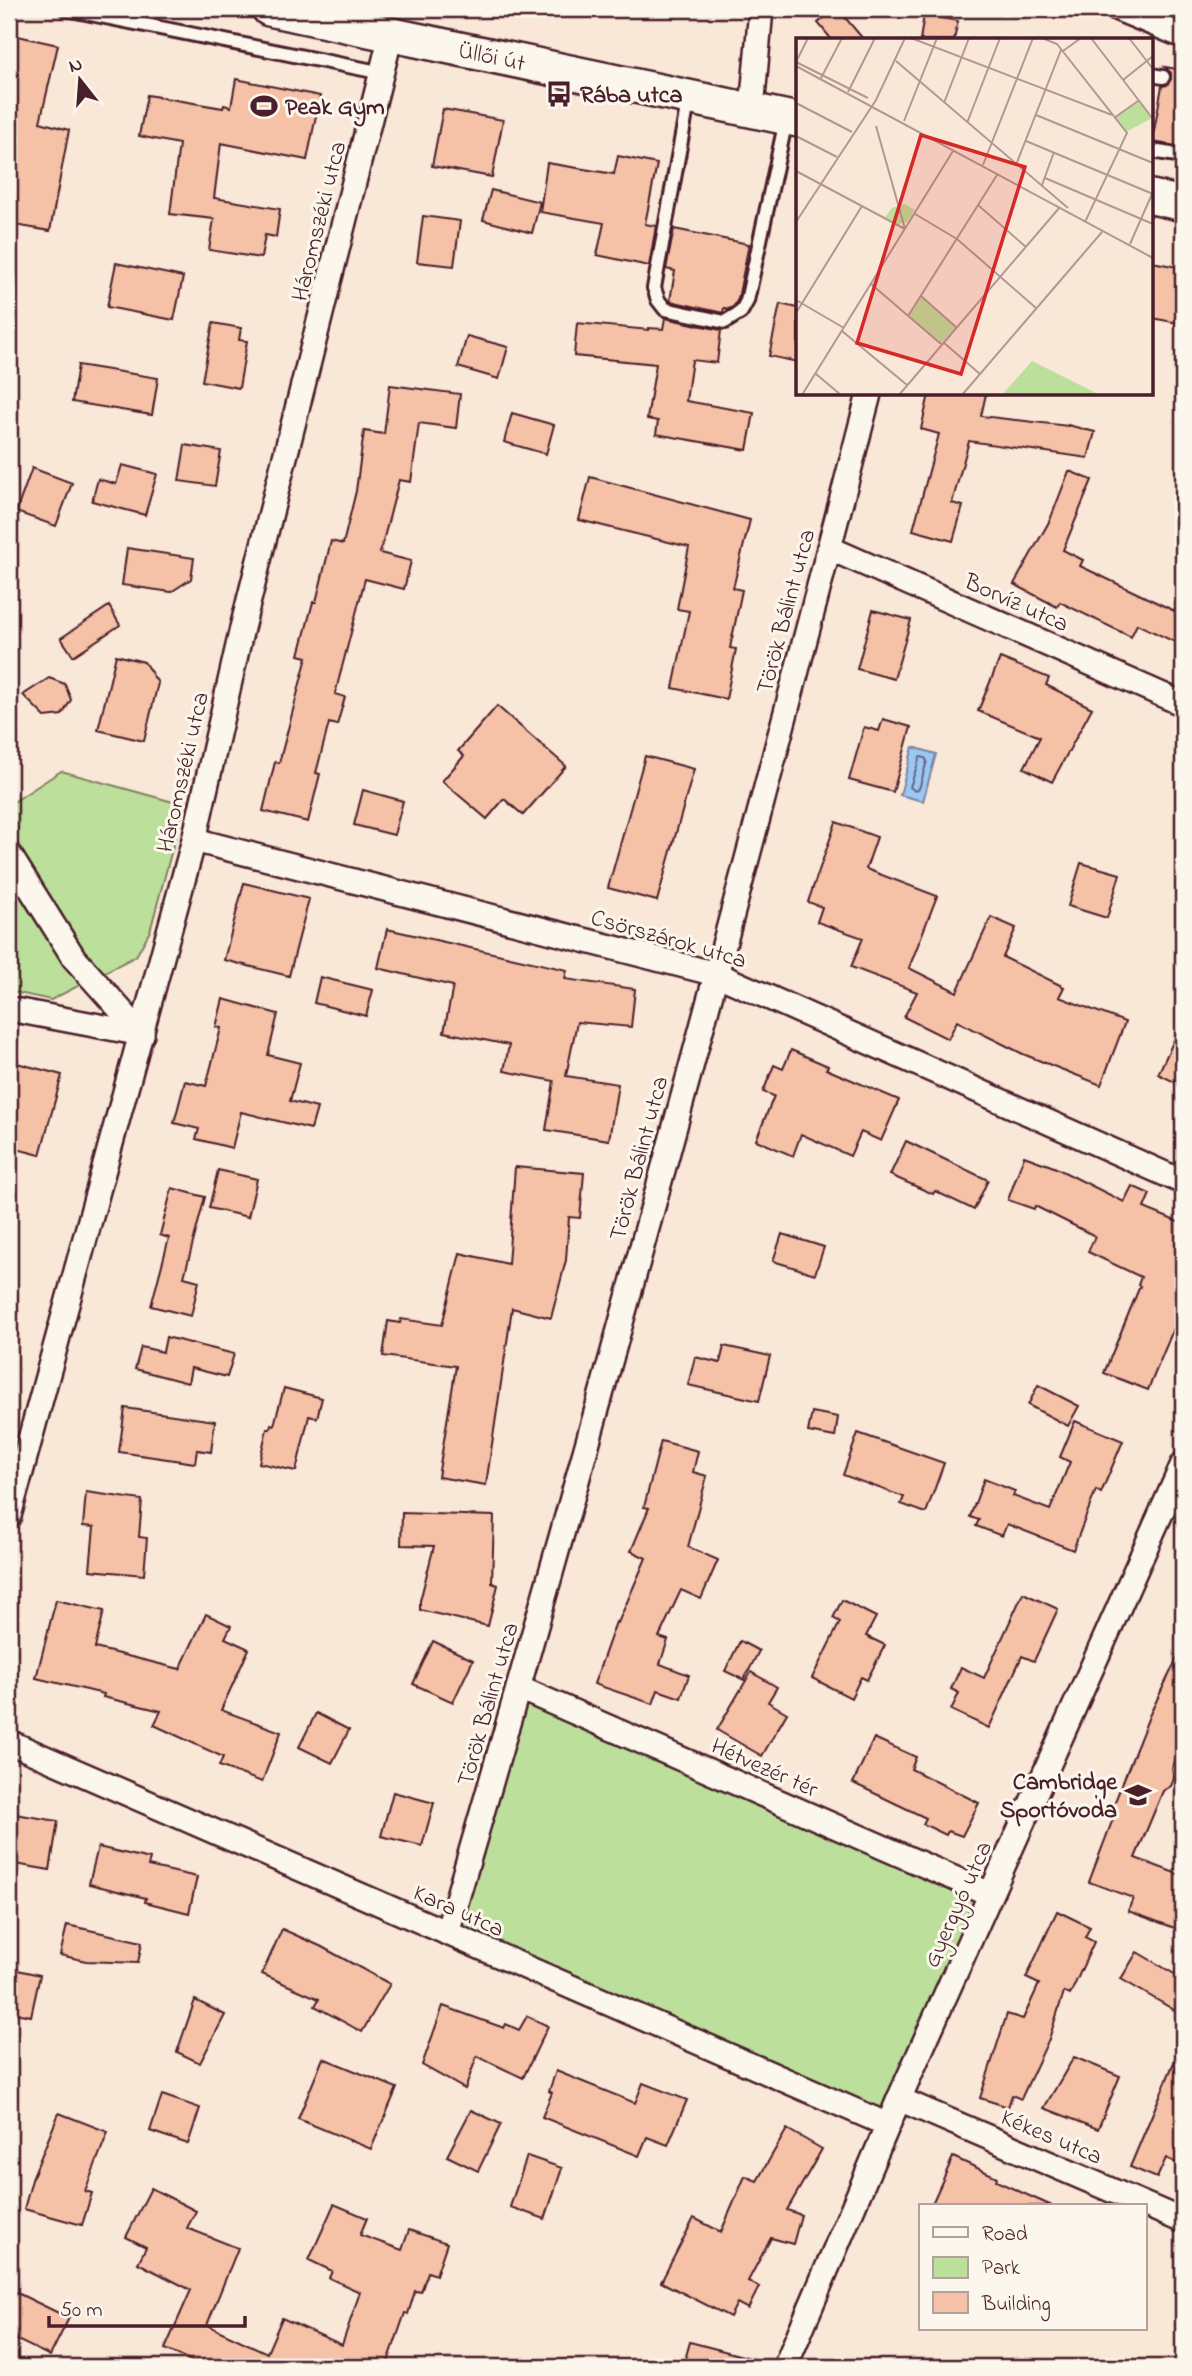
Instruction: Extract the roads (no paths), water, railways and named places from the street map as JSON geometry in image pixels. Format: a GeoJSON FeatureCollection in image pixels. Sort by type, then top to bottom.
{"type":"FeatureCollection","features":[{"type":"Feature","properties":{"kind":"main road","name":"Üllői út"},"geometry":{"type":"LineString","coordinates":[[269,9],[792,119]]}},
{"type":"Feature","properties":{"kind":"main road"},"geometry":{"type":"LineString","coordinates":[[1154,197],[1183,204]]}},
{"type":"Feature","properties":{"kind":"street"},"geometry":{"type":"LineString","coordinates":[[752,109],[761,9]]}},
{"type":"Feature","properties":{"kind":"street"},"geometry":{"type":"LineString","coordinates":[[1118,9],[1183,36]]}},
{"type":"Feature","properties":{"kind":"street","name":"Háromszéki utca"},"geometry":{"type":"LineString","coordinates":[[9,1516],[194,840],[242,628],[391,35]]}},
{"type":"Feature","properties":{"kind":"street","name":"Török Bálint utca"},"geometry":{"type":"LineString","coordinates":[[447,1933],[519,1688],[716,974],[868,396]]}},
{"type":"Feature","properties":{"kind":"street","name":"Borvíz utca"},"geometry":{"type":"LineString","coordinates":[[830,548],[1183,704]]}},
{"type":"Feature","properties":{"kind":"street","name":"Csörszárok utca"},"geometry":{"type":"LineString","coordinates":[[194,840],[716,974],[1183,1182]]}},
{"type":"Feature","properties":{"kind":"street"},"geometry":{"type":"LineString","coordinates":[[9,854],[74,958],[142,1034]]}},
{"type":"Feature","properties":{"kind":"street"},"geometry":{"type":"LineString","coordinates":[[9,1009],[142,1034]]}},
{"type":"Feature","properties":{"kind":"street","name":"Gyergyó utca"},"geometry":{"type":"LineString","coordinates":[[785,2367],[888,2125],[1183,1464]]}},
{"type":"Feature","properties":{"kind":"street","name":"Hétvezér tér"},"geometry":{"type":"LineString","coordinates":[[519,1688],[990,1894]]}},
{"type":"Feature","properties":{"kind":"street","name":"Kara utca"},"geometry":{"type":"LineString","coordinates":[[9,1742],[888,2125]]}},
{"type":"Feature","properties":{"kind":"street","name":"Kékes utca"},"geometry":{"type":"LineString","coordinates":[[900,2099],[1144,2204]]}},
{"type":"Feature","properties":{"kind":"street","name":"Kékes utca"},"geometry":{"type":"LineString","coordinates":[[1146,2205],[1183,2221]]}},
{"type":"Feature","properties":{"kind":"lane"},"geometry":{"type":"LineString","coordinates":[[66,9],[383,74]]}},
{"type":"Feature","properties":{"kind":"lane"},"geometry":{"type":"LineString","coordinates":[[689,97],[653,288],[657,300],[665,309],[725,322],[741,312],[747,301],[792,119]]}},
{"type":"Feature","properties":{"kind":"lane"},"geometry":{"type":"LineString","coordinates":[[1154,150],[1183,156]]}},
{"type":"Feature","properties":{"kind":"water"},"geometry":{"type":"Polygon","coordinates":[[[913,747],[936,754],[923,801],[900,795],[913,747]]]}},
{"type":"Feature","properties":{"kind":"place","name":"Rába utca"},"geometry":{"type":"Point","coordinates":[559,94]}},
{"type":"Feature","properties":{"kind":"place","name":"Peak Gym"},"geometry":{"type":"Point","coordinates":[264,106]}},
{"type":"Feature","properties":{"kind":"place","name":"Cambridge Sportóvoda"},"geometry":{"type":"Point","coordinates":[1138,1795]}}]}
